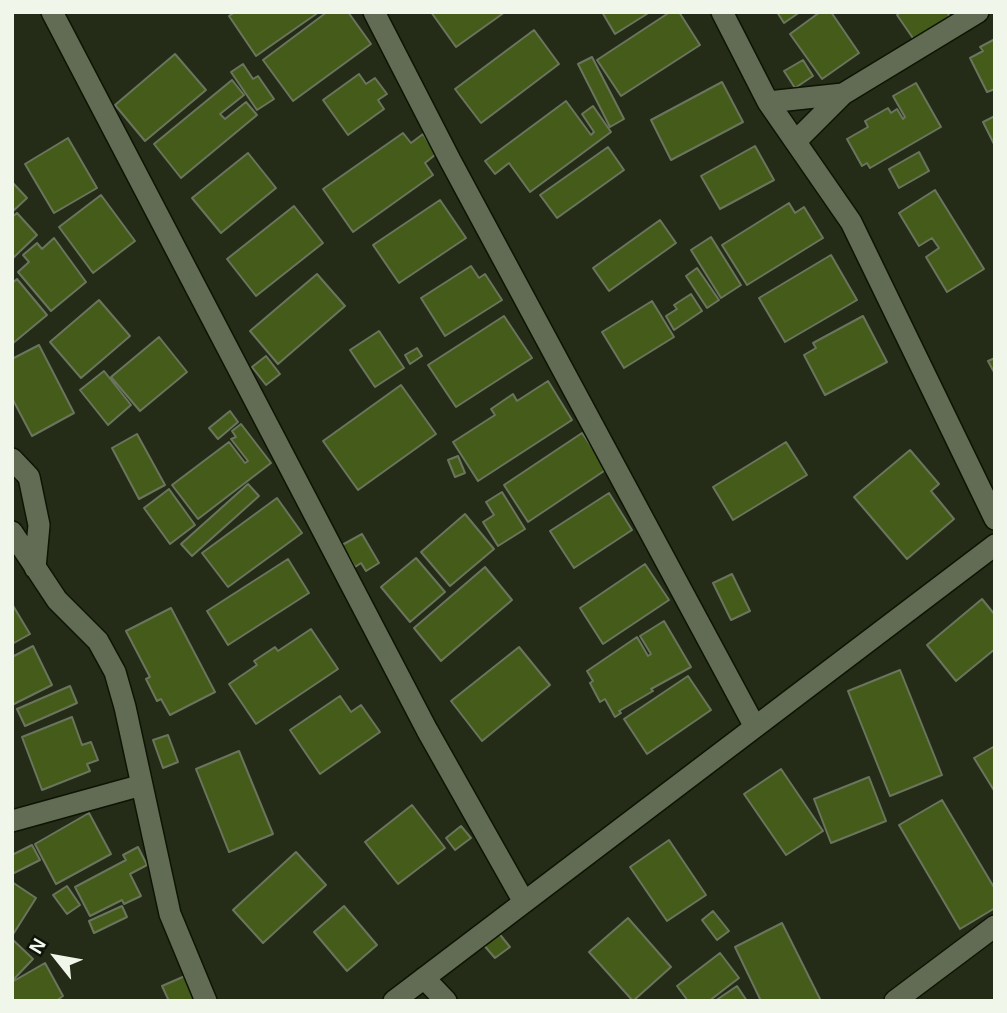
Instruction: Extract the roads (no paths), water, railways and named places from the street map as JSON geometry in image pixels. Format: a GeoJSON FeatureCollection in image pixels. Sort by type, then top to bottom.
{"type":"FeatureCollection","features":[{"type":"Feature","properties":{"kind":"street"},"geometry":{"type":"LineString","coordinates":[[52,12],[427,730],[524,902]]}},
{"type":"Feature","properties":{"kind":"street"},"geometry":{"type":"LineString","coordinates":[[374,12],[450,160],[755,727]]}},
{"type":"Feature","properties":{"kind":"street"},"geometry":{"type":"LineString","coordinates":[[722,12],[768,102],[851,222],[995,519]]}},
{"type":"Feature","properties":{"kind":"street"},"geometry":{"type":"LineString","coordinates":[[796,141],[844,94],[978,12]]}},
{"type":"Feature","properties":{"kind":"street"},"geometry":{"type":"LineString","coordinates":[[768,102],[844,94]]}},
{"type":"Feature","properties":{"kind":"street"},"geometry":{"type":"LineString","coordinates":[[12,458],[29,477],[39,525],[35,568]]}},
{"type":"Feature","properties":{"kind":"street"},"geometry":{"type":"LineString","coordinates":[[12,532],[57,600],[98,641],[115,672],[170,914],[206,1001]]}},
{"type":"Feature","properties":{"kind":"street"},"geometry":{"type":"LineString","coordinates":[[394,1001],[995,545]]}},
{"type":"Feature","properties":{"kind":"street"},"geometry":{"type":"LineString","coordinates":[[12,821],[142,785]]}},
{"type":"Feature","properties":{"kind":"street"},"geometry":{"type":"LineString","coordinates":[[895,1001],[995,926]]}},
{"type":"Feature","properties":{"kind":"street"},"geometry":{"type":"LineString","coordinates":[[424,978],[446,1001]]}}]}
